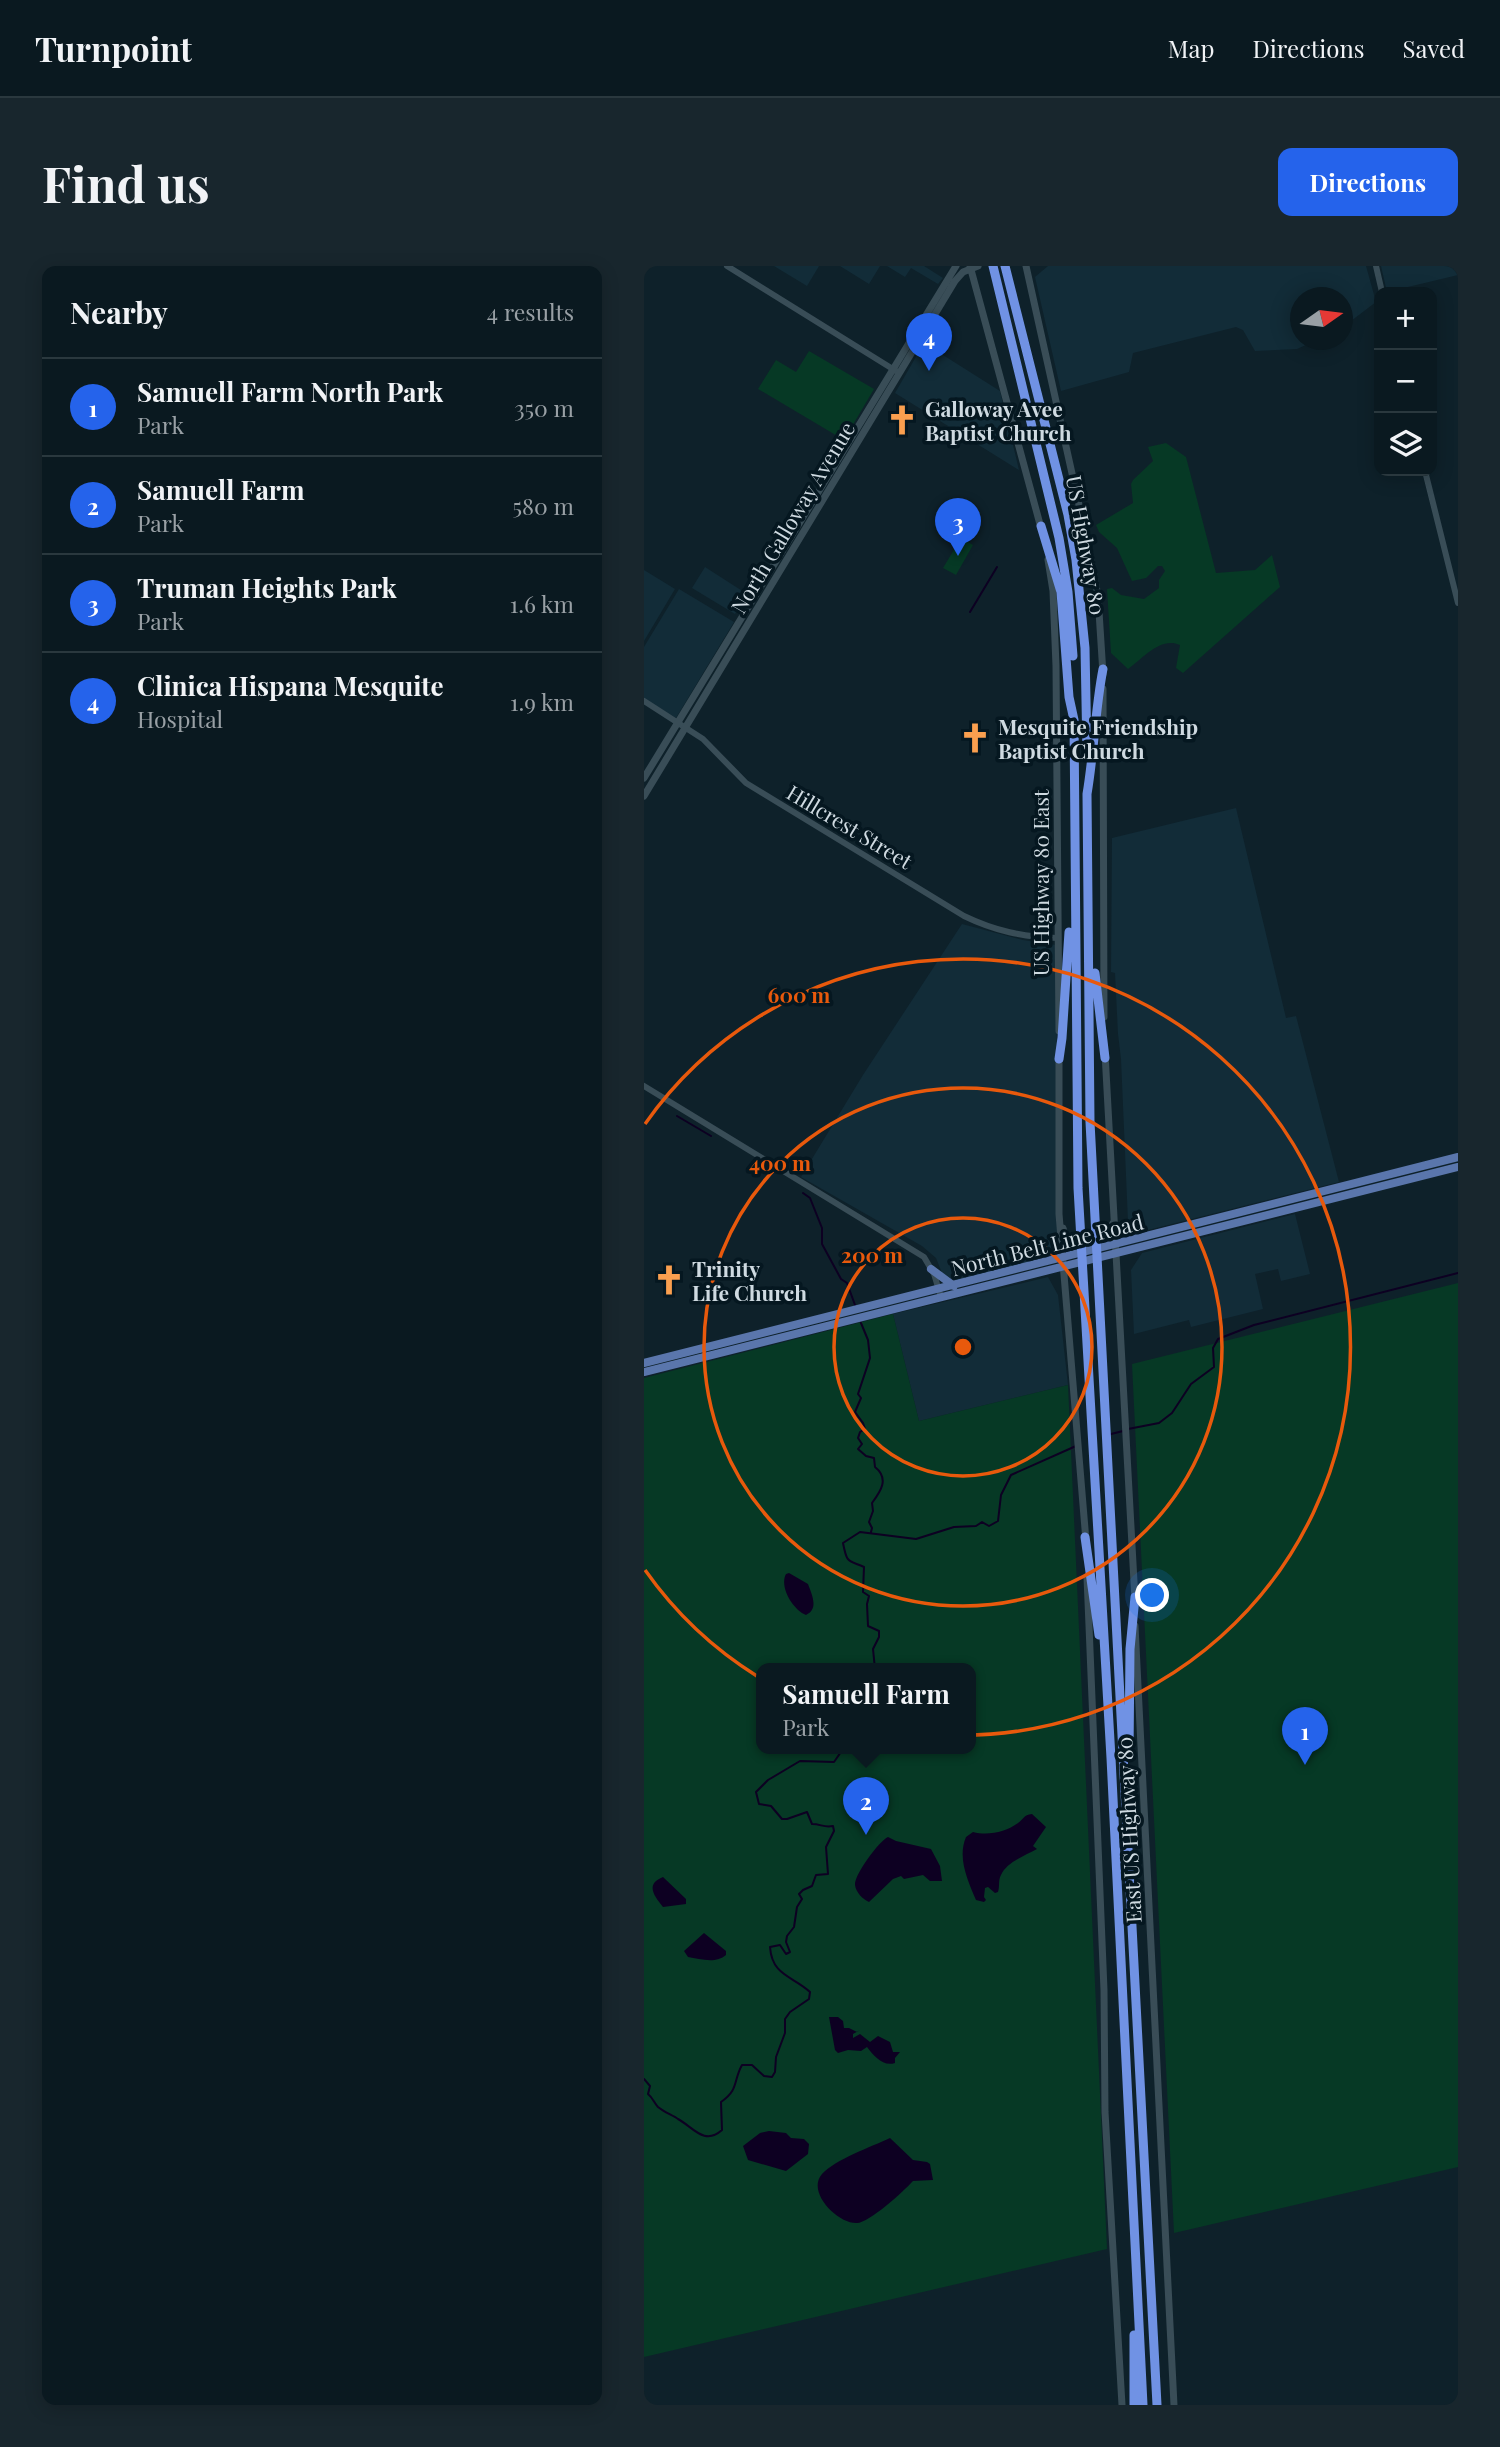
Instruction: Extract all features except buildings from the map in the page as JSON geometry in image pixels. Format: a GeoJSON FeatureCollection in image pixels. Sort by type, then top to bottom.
{"type":"FeatureCollection","features":[{"type":"Feature","properties":{"kind":"highway","name":"US Highway 80"},"geometry":{"type":"LineString","coordinates":[[993,266],[1063,561],[1072,632],[1074,720]]}},
{"type":"Feature","properties":{"kind":"highway","name":"US Highway 80"},"geometry":{"type":"LineString","coordinates":[[1005,266],[1065,502],[1076,560],[1085,648],[1087,794]]}},
{"type":"Feature","properties":{"kind":"highway"},"geometry":{"type":"LineString","coordinates":[[1041,526],[1061,592],[1069,697],[1074,720],[1076,1117],[1080,1227],[1111,1758],[1143,2405]]}},
{"type":"Feature","properties":{"kind":"highway"},"geometry":{"type":"LineString","coordinates":[[1103,668],[1096,705],[1092,768],[1087,794],[1090,1122],[1157,2405]]}},
{"type":"Feature","properties":{"kind":"highway"},"geometry":{"type":"LineString","coordinates":[[1059,1059],[1070,910],[1074,892]]}},
{"type":"Feature","properties":{"kind":"highway"},"geometry":{"type":"LineString","coordinates":[[1090,940],[1105,1058]]}},
{"type":"Feature","properties":{"kind":"highway"},"geometry":{"type":"LineString","coordinates":[[1086,1537],[1111,1758]]}},
{"type":"Feature","properties":{"kind":"highway"},"geometry":{"type":"LineString","coordinates":[[1129,1864],[1130,1649],[1135,1597]]}},
{"type":"Feature","properties":{"kind":"highway"},"geometry":{"type":"LineString","coordinates":[[1134,2405],[1136,2249]]}},
{"type":"Feature","properties":{"kind":"main road"},"geometry":{"type":"LineString","coordinates":[[955,266],[950,279],[970,279],[976,287]]}},
{"type":"Feature","properties":{"kind":"main road"},"geometry":{"type":"LineString","coordinates":[[1026,266],[1098,596],[1103,668],[1105,871],[1102,978],[1117,1249]]}},
{"type":"Feature","properties":{"kind":"main road","name":"North Galloway Avenue"},"geometry":{"type":"LineString","coordinates":[[644,778],[681,724],[897,371],[950,279],[973,267]]}},
{"type":"Feature","properties":{"kind":"main road","name":"US Highway 80 East"},"geometry":{"type":"LineString","coordinates":[[973,267],[976,287],[1041,526],[1053,591],[1059,1214],[1062,1263]]}},
{"type":"Feature","properties":{"kind":"main road","name":"North Galloway Avenue"},"geometry":{"type":"LineString","coordinates":[[897,371],[933,318],[950,279]]}},
{"type":"Feature","properties":{"kind":"main road","name":"North Galloway Avenue"},"geometry":{"type":"LineString","coordinates":[[644,796],[681,724]]}},
{"type":"Feature","properties":{"kind":"main road","name":"North Belt Line Road"},"geometry":{"type":"LineString","coordinates":[[1334,1196],[1458,1157]]}},
{"type":"Feature","properties":{"kind":"main road","name":"North Belt Line Road"},"geometry":{"type":"LineString","coordinates":[[644,1372],[787,1332],[1267,1211],[1458,1167]]}},
{"type":"Feature","properties":{"kind":"main road"},"geometry":{"type":"LineString","coordinates":[[1059,1214],[1067,1239],[1076,1244],[1102,1239],[1109,1233],[1114,1217]]}},
{"type":"Feature","properties":{"kind":"main road","name":"East US Highway 80"},"geometry":{"type":"LineString","coordinates":[[1117,1249],[1174,2405]]}},
{"type":"Feature","properties":{"kind":"main road","name":"East US Highway 80"},"geometry":{"type":"LineString","coordinates":[[1062,1263],[1086,1537],[1104,1990],[1105,2112],[1122,2405]]}},
{"type":"Feature","properties":{"kind":"main road"},"geometry":{"type":"LineString","coordinates":[[931,1269],[954,1286]]}},
{"type":"Feature","properties":{"kind":"main road","name":"North Belt Line Road"},"geometry":{"type":"LineString","coordinates":[[940,1294],[954,1286],[997,1279]]}},
{"type":"Feature","properties":{"kind":"main road","name":"North Belt Line Road"},"geometry":{"type":"LineString","coordinates":[[644,1363],[787,1332]]}},
{"type":"Feature","properties":{"kind":"street"},"geometry":{"type":"LineString","coordinates":[[727,266],[897,371]]}},
{"type":"Feature","properties":{"kind":"street"},"geometry":{"type":"LineString","coordinates":[[1376,266],[1381,287]]}},
{"type":"Feature","properties":{"kind":"street"},"geometry":{"type":"LineString","coordinates":[[1427,476],[1458,603]]}},
{"type":"Feature","properties":{"kind":"street","name":"Hillcrest Street"},"geometry":{"type":"LineString","coordinates":[[644,701],[713,748],[746,783],[964,916],[1002,932],[1031,938],[1058,938]]}},
{"type":"Feature","properties":{"kind":"street"},"geometry":{"type":"LineString","coordinates":[[644,1086],[923,1258],[931,1269],[940,1294]]}},
{"type":"Feature","properties":{"kind":"shaded area"},"geometry":{"type":"Polygon","coordinates":[[[774,266],[819,266],[807,286],[774,266]]]}},
{"type":"Feature","properties":{"kind":"shaded area"},"geometry":{"type":"Polygon","coordinates":[[[840,266],[880,266],[869,284],[840,266]]]}},
{"type":"Feature","properties":{"kind":"shaded area"},"geometry":{"type":"Polygon","coordinates":[[[887,266],[924,266],[943,278],[938,284],[911,268],[905,277],[887,266]]]}},
{"type":"Feature","properties":{"kind":"shaded area"},"geometry":{"type":"Polygon","coordinates":[[[1048,266],[1366,266],[1374,304],[1353,319],[1353,287],[1290,287],[1290,349],[1255,351],[1243,330],[1236,327],[1133,353],[1129,372],[1061,391],[1035,277],[1048,266]]]}},
{"type":"Feature","properties":{"kind":"shaded area"},"geometry":{"type":"Polygon","coordinates":[[[1381,266],[1458,266],[1458,275],[1408,287],[1386,287],[1381,266]]]}},
{"type":"Feature","properties":{"kind":"shaded area"},"geometry":{"type":"Polygon","coordinates":[[[924,343],[1000,391],[1019,470],[895,393],[924,343]]]}},
{"type":"Feature","properties":{"kind":"shaded area"},"geometry":{"type":"Polygon","coordinates":[[[705,567],[747,594],[735,614],[692,588],[705,567]]]}},
{"type":"Feature","properties":{"kind":"shaded area"},"geometry":{"type":"Polygon","coordinates":[[[644,570],[675,589],[644,641],[644,570]]]}},
{"type":"Feature","properties":{"kind":"shaded area"},"geometry":{"type":"Polygon","coordinates":[[[679,589],[734,622],[676,718],[644,699],[644,647],[679,589]]]}},
{"type":"Feature","properties":{"kind":"shaded area"},"geometry":{"type":"Polygon","coordinates":[[[1236,808],[1286,1018],[1296,1016],[1339,1182],[1144,1231],[1128,1222],[1121,1059],[1115,973],[1111,972],[1112,838],[1236,808]]]}},
{"type":"Feature","properties":{"kind":"shaded area"},"geometry":{"type":"Polygon","coordinates":[[[962,924],[1023,940],[1056,945],[1059,1248],[1051,1257],[954,1280],[942,1273],[936,1258],[922,1246],[801,1177],[863,1075],[962,924]]]}},
{"type":"Feature","properties":{"kind":"shaded area"},"geometry":{"type":"Polygon","coordinates":[[[1295,1214],[1310,1274],[1281,1281],[1278,1269],[1255,1274],[1263,1309],[1191,1327],[1189,1320],[1134,1334],[1131,1270],[1142,1253],[1295,1214]]]}},
{"type":"Feature","properties":{"kind":"shaded area"},"geometry":{"type":"Polygon","coordinates":[[[1048,1277],[1058,1295],[1068,1385],[919,1421],[893,1314],[1048,1277]]]}},
{"type":"Feature","properties":{"kind":"shaded area"},"geometry":{"type":"Polygon","coordinates":[[[789,1573],[808,1584],[813,1605],[806,1615],[788,1598],[784,1579],[789,1573]]]}},
{"type":"Feature","properties":{"kind":"shaded area"},"geometry":{"type":"Polygon","coordinates":[[[1032,1814],[1046,1827],[1033,1846],[1037,1849],[1017,1859],[1004,1870],[998,1892],[985,1888],[986,1900],[976,1900],[963,1861],[966,1837],[973,1832],[985,1834],[1002,1831],[1032,1814]]]}},
{"type":"Feature","properties":{"kind":"shaded area"},"geometry":{"type":"Polygon","coordinates":[[[888,1837],[931,1849],[940,1866],[942,1881],[930,1881],[923,1875],[904,1879],[901,1876],[893,1879],[869,1902],[862,1897],[855,1885],[858,1874],[873,1851],[888,1837]]]}},
{"type":"Feature","properties":{"kind":"shaded area"},"geometry":{"type":"Polygon","coordinates":[[[663,1877],[686,1899],[686,1904],[663,1907],[654,1895],[653,1887],[657,1880],[663,1877]]]}},
{"type":"Feature","properties":{"kind":"shaded area"},"geometry":{"type":"Polygon","coordinates":[[[704,1933],[726,1951],[726,1955],[713,1960],[688,1957],[684,1951],[704,1933]]]}},
{"type":"Feature","properties":{"kind":"shaded area"},"geometry":{"type":"Polygon","coordinates":[[[829,2017],[838,2017],[843,2021],[844,2028],[857,2032],[853,2034],[853,2038],[860,2034],[870,2042],[878,2036],[890,2042],[893,2052],[900,2052],[895,2063],[883,2062],[867,2047],[861,2051],[848,2050],[838,2053],[835,2050],[829,2017]]]}},
{"type":"Feature","properties":{"kind":"shaded area"},"geometry":{"type":"Polygon","coordinates":[[[769,2131],[804,2139],[809,2144],[808,2154],[786,2171],[748,2160],[743,2146],[760,2133],[769,2131]]]}},
{"type":"Feature","properties":{"kind":"shaded area"},"geometry":{"type":"Polygon","coordinates":[[[890,2138],[913,2160],[930,2164],[933,2180],[913,2181],[886,2206],[862,2222],[849,2222],[833,2213],[821,2198],[818,2189],[822,2174],[845,2158],[890,2138]]]}},
{"type":"Feature","properties":{"kind":"green space"},"geometry":{"type":"Polygon","coordinates":[[[809,351],[874,389],[844,440],[758,389],[776,360],[796,372],[809,351]]]}},
{"type":"Feature","properties":{"kind":"green space"},"geometry":{"type":"Polygon","coordinates":[[[1166,443],[1186,457],[1216,573],[1255,570],[1272,555],[1280,587],[1183,673],[1176,668],[1180,645],[1173,643],[1152,649],[1128,669],[1111,653],[1107,589],[1112,588],[1121,595],[1144,599],[1159,588],[1159,580],[1165,571],[1162,566],[1158,566],[1146,578],[1132,581],[1117,548],[1099,532],[1096,525],[1133,503],[1131,484],[1153,461],[1148,447],[1166,443]]]}},
{"type":"Feature","properties":{"kind":"green space"},"geometry":{"type":"Polygon","coordinates":[[[961,538],[973,545],[956,575],[943,568],[961,538]]]}},
{"type":"Feature","properties":{"kind":"green space"},"geometry":{"type":"Polygon","coordinates":[[[1458,1283],[1458,2167],[1174,2233],[1132,1364],[1458,1283]]]}},
{"type":"Feature","properties":{"kind":"green space"},"geometry":{"type":"Polygon","coordinates":[[[893,1314],[919,1421],[1068,1385],[1107,2249],[644,2357],[644,1378],[893,1314]]]}},
{"type":"Feature","properties":{"kind":"waterway"},"geometry":{"type":"LineString","coordinates":[[970,612],[997,567]]}},
{"type":"Feature","properties":{"kind":"waterway"},"geometry":{"type":"LineString","coordinates":[[677,1116],[711,1136]]}},
{"type":"Feature","properties":{"kind":"waterway"},"geometry":{"type":"LineString","coordinates":[[803,1193],[810,1198],[822,1228],[822,1244],[841,1279],[847,1283],[855,1305]]}},
{"type":"Feature","properties":{"kind":"waterway"},"geometry":{"type":"LineString","coordinates":[[1128,1429],[1159,1423],[1172,1413],[1191,1384],[1214,1367],[1213,1348],[1218,1339],[1254,1325],[1458,1273]]}},
{"type":"Feature","properties":{"kind":"waterway"},"geometry":{"type":"LineString","coordinates":[[861,1323],[868,1340],[870,1358],[855,1412],[865,1429],[860,1432],[858,1438],[862,1444],[858,1449],[866,1456],[874,1458],[875,1467],[883,1481],[872,1503],[873,1511],[869,1522],[871,1532]]}},
{"type":"Feature","properties":{"kind":"waterway"},"geometry":{"type":"LineString","coordinates":[[1111,1434],[1123,1431]]}},
{"type":"Feature","properties":{"kind":"waterway"},"geometry":{"type":"LineString","coordinates":[[874,1663],[873,1649],[879,1631],[868,1626],[869,1596],[863,1592],[864,1567],[849,1560],[843,1543],[860,1532],[916,1539],[954,1527],[976,1526],[982,1522],[989,1526],[998,1521],[1001,1495],[1011,1475],[1076,1446]]}},
{"type":"Feature","properties":{"kind":"waterway"},"geometry":{"type":"LineString","coordinates":[[644,2079],[650,2086],[648,2094],[658,2107],[699,2134],[710,2136],[722,2130],[721,2102],[733,2089],[742,2065],[752,2065],[764,2076],[772,2077],[785,2033],[785,2019],[790,2012],[809,1999],[810,1992],[779,1970],[770,1947],[780,1945],[786,1954],[790,1952],[786,1942],[794,1927],[797,1907],[802,1899],[799,1894],[812,1886],[816,1875],[828,1874],[826,1847],[834,1831],[833,1826],[812,1824],[807,1812],[782,1819],[771,1806],[759,1804],[756,1792],[768,1780],[800,1761],[834,1762],[840,1754]]}},
{"type":"Feature","properties":{"kind":"place","name":"Clinica Hispana Mesquite"},"geometry":{"type":"Point","coordinates":[929,371]}},
{"type":"Feature","properties":{"kind":"place","name":"Galloway Avee Baptist Church"},"geometry":{"type":"Point","coordinates":[902,420]}},
{"type":"Feature","properties":{"kind":"place","name":"Truman Heights Park"},"geometry":{"type":"Point","coordinates":[958,556]}},
{"type":"Feature","properties":{"kind":"place","name":"Mesquite Friendship Baptist Church"},"geometry":{"type":"Point","coordinates":[975,738]}},
{"type":"Feature","properties":{"kind":"place","name":"Trinity Life Church"},"geometry":{"type":"Point","coordinates":[669,1280]}},
{"type":"Feature","properties":{"kind":"place","name":"Samuell Farm North Park"},"geometry":{"type":"Point","coordinates":[1305,1765]}},
{"type":"Feature","properties":{"kind":"place","name":"Samuell Farm"},"geometry":{"type":"Point","coordinates":[866,1835]}}]}
